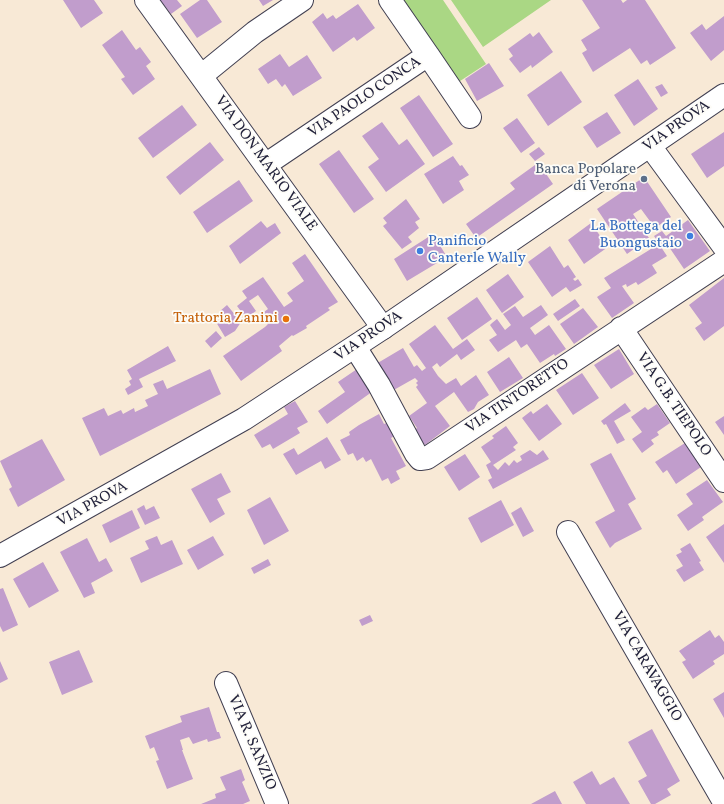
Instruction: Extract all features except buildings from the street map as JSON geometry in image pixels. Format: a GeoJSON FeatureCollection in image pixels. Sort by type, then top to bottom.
{"type":"FeatureCollection","features":[{"type":"Feature","properties":{"kind":"street","name":"VIA DON MARIO VIALE"},"geometry":{"type":"LineString","coordinates":[[146,0],[383,328]]}},
{"type":"Feature","properties":{"kind":"street"},"geometry":{"type":"LineString","coordinates":[[201,76],[254,32],[302,0]]}},
{"type":"Feature","properties":{"kind":"street","name":"VIA PAOLO CONCA"},"geometry":{"type":"LineString","coordinates":[[265,165],[428,55],[390,0]]}},
{"type":"Feature","properties":{"kind":"street"},"geometry":{"type":"LineString","coordinates":[[428,55],[470,117]]}},
{"type":"Feature","properties":{"kind":"street","name":"VIA PROVA"},"geometry":{"type":"LineString","coordinates":[[0,556],[238,423],[383,328],[724,95]]}},
{"type":"Feature","properties":{"kind":"street"},"geometry":{"type":"LineString","coordinates":[[650,146],[724,246]]}},
{"type":"Feature","properties":{"kind":"street","name":"VIA TINTORETTO"},"geometry":{"type":"LineString","coordinates":[[354,347],[379,385],[420,459],[427,458],[724,261]]}},
{"type":"Feature","properties":{"kind":"street","name":"VIA G.B. TIEPOLO"},"geometry":{"type":"LineString","coordinates":[[621,328],[724,481]]}},
{"type":"Feature","properties":{"kind":"street","name":"VIA CARAVAGGIO"},"geometry":{"type":"LineString","coordinates":[[568,532],[720,802]]}},
{"type":"Feature","properties":{"kind":"street","name":"VIA R. SANZIO"},"geometry":{"type":"LineString","coordinates":[[226,683],[277,804]]}},
{"type":"Feature","properties":{"kind":"green space"},"geometry":{"type":"Polygon","coordinates":[[[396,0],[443,0],[486,64],[454,85],[396,0]]]}},
{"type":"Feature","properties":{"kind":"green space"},"geometry":{"type":"Polygon","coordinates":[[[451,0],[551,0],[483,47],[451,0]]]}},
{"type":"Feature","properties":{"kind":"place","name":"Banca Popolare di Verona"},"geometry":{"type":"Point","coordinates":[644,179]}},
{"type":"Feature","properties":{"kind":"place","name":"La Bottega del Buongustaio"},"geometry":{"type":"Point","coordinates":[690,236]}},
{"type":"Feature","properties":{"kind":"place","name":"Panificio Canterle Wally"},"geometry":{"type":"Point","coordinates":[420,251]}},
{"type":"Feature","properties":{"kind":"place","name":"Trattoria Zanini"},"geometry":{"type":"Point","coordinates":[286,319]}}]}
